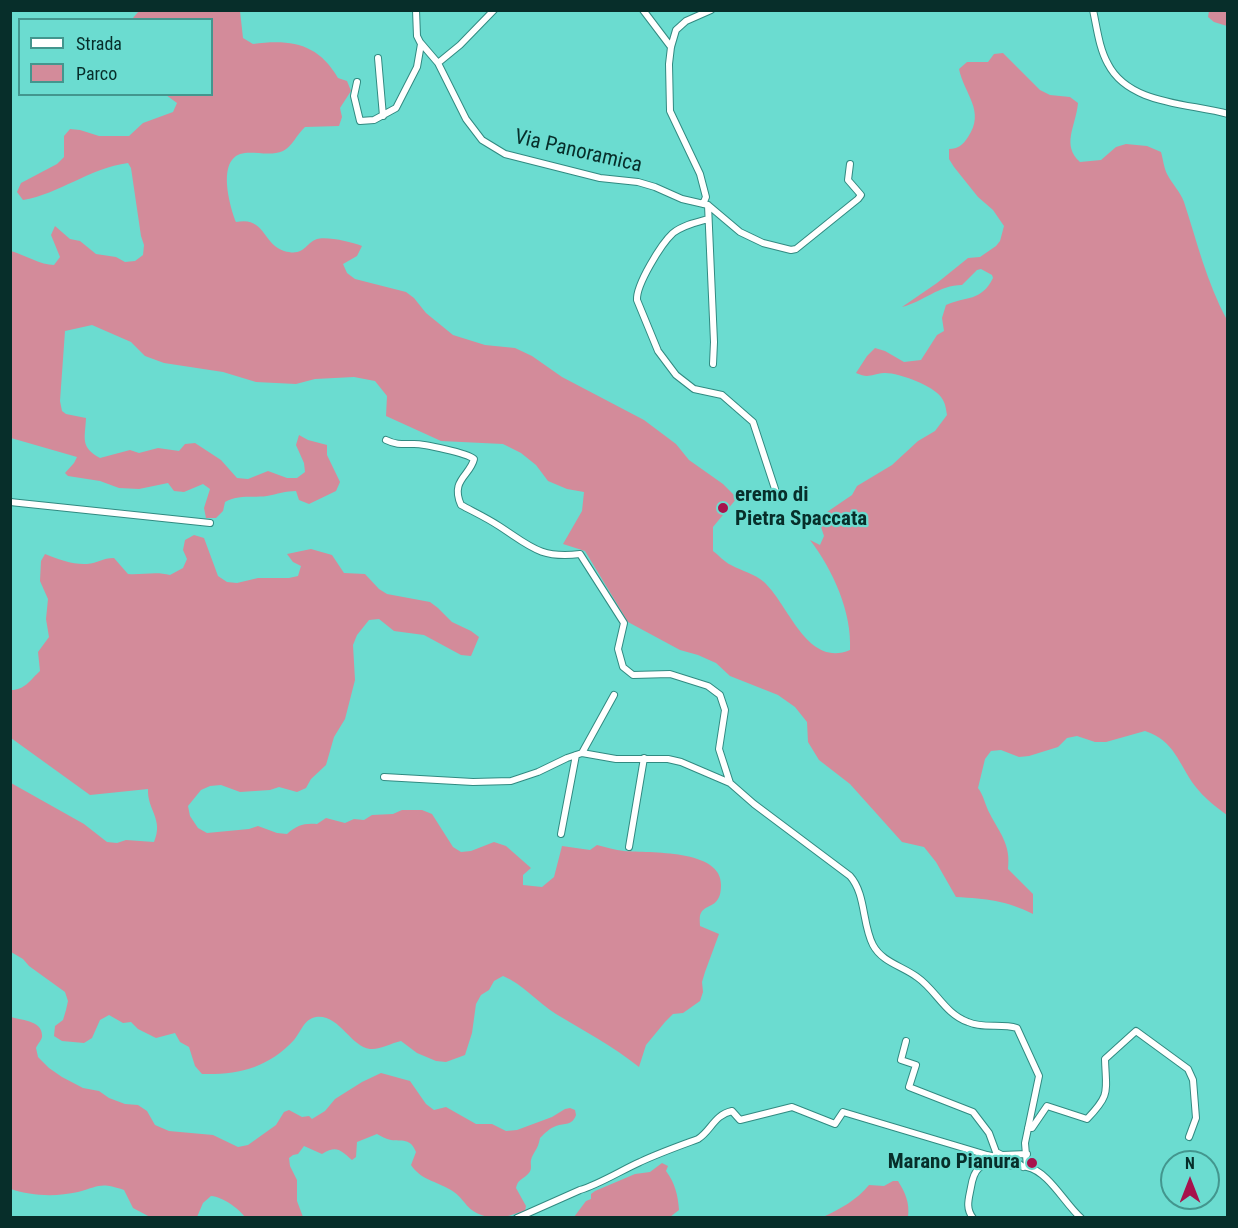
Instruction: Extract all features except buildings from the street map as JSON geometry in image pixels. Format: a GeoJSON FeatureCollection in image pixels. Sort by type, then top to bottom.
{"type":"FeatureCollection","features":[{"type":"Feature","properties":{"kind":"street"},"geometry":{"type":"LineString","coordinates":[[357,82],[354,98],[360,121],[370,121],[383,116],[393,111],[398,105],[417,67],[421,44],[417,36],[416,10]]}},
{"type":"Feature","properties":{"kind":"street"},"geometry":{"type":"LineString","coordinates":[[438,63],[460,45],[494,10]]}},
{"type":"Feature","properties":{"kind":"street"},"geometry":{"type":"LineString","coordinates":[[643,10],[670,47]]}},
{"type":"Feature","properties":{"kind":"street"},"geometry":{"type":"LineString","coordinates":[[711,10],[681,25],[676,30],[670,47],[668,83],[670,111],[700,174],[706,197],[714,342],[713,364]]}},
{"type":"Feature","properties":{"kind":"street"},"geometry":{"type":"LineString","coordinates":[[1093,10],[1104,57],[1113,73],[1125,85],[1179,106],[1227,114]]}},
{"type":"Feature","properties":{"kind":"street","name":"Via Panoramica"},"geometry":{"type":"LineString","coordinates":[[421,44],[438,63],[466,119],[482,140],[505,154],[600,178],[638,182],[705,205]]}},
{"type":"Feature","properties":{"kind":"street"},"geometry":{"type":"LineString","coordinates":[[378,58],[383,116]]}},
{"type":"Feature","properties":{"kind":"street"},"geometry":{"type":"LineString","coordinates":[[705,205],[747,236],[776,247],[796,249],[842,214],[861,195],[848,180],[850,164]]}},
{"type":"Feature","properties":{"kind":"street"},"geometry":{"type":"LineString","coordinates":[[708,219],[685,226],[672,234],[645,275],[637,300],[658,351],[676,375],[694,389],[722,395],[753,422],[778,498]]}},
{"type":"Feature","properties":{"kind":"street"},"geometry":{"type":"LineString","coordinates":[[386,440],[397,445],[416,444],[435,449],[448,449],[470,456],[474,462],[460,479],[458,492],[462,505],[528,547],[561,556],[580,555],[624,623],[618,649],[623,667],[633,675],[670,674],[708,686],[720,695],[725,711],[719,749],[730,783]]}},
{"type":"Feature","properties":{"kind":"street"},"geometry":{"type":"LineString","coordinates":[[10,502],[210,523]]}},
{"type":"Feature","properties":{"kind":"street"},"geometry":{"type":"LineString","coordinates":[[561,834],[579,754],[614,695]]}},
{"type":"Feature","properties":{"kind":"street"},"geometry":{"type":"LineString","coordinates":[[384,777],[473,782],[511,781],[579,754],[616,759],[668,759],[681,762],[730,783],[754,804],[850,876],[857,886],[872,942],[877,952],[885,959],[918,978],[951,1013],[960,1019],[970,1023],[1010,1025],[1017,1028],[1039,1076],[1025,1143],[1028,1154],[1025,1167]]}},
{"type":"Feature","properties":{"kind":"street"},"geometry":{"type":"LineString","coordinates":[[629,847],[644,758]]}},
{"type":"Feature","properties":{"kind":"street"},"geometry":{"type":"LineString","coordinates":[[1028,1128],[1032,1128],[1047,1106],[1087,1119],[1103,1102],[1106,1095],[1106,1059],[1136,1031],[1188,1069],[1194,1080],[1196,1118],[1189,1137]]}},
{"type":"Feature","properties":{"kind":"street"},"geometry":{"type":"LineString","coordinates":[[906,1041],[901,1060],[916,1065],[909,1088],[972,1112],[989,1133],[996,1152],[1002,1155],[1028,1154]]}},
{"type":"Feature","properties":{"kind":"street"},"geometry":{"type":"LineString","coordinates":[[517,1218],[590,1187],[642,1161],[704,1136],[710,1125],[723,1114],[732,1111],[740,1120],[792,1107],[835,1124],[843,1112],[1017,1162],[1051,1184],[1081,1218]]}},
{"type":"Feature","properties":{"kind":"street"},"geometry":{"type":"LineString","coordinates":[[974,1218],[969,1213],[968,1204],[976,1170],[989,1163],[1025,1167]]}},
{"type":"Feature","properties":{"kind":"green space"},"geometry":{"type":"Polygon","coordinates":[[[139,11],[240,11],[243,38],[253,44],[291,43],[302,46],[321,57],[338,78],[347,81],[351,91],[340,108],[342,117],[339,126],[305,127],[283,151],[269,154],[245,153],[236,156],[230,163],[227,182],[230,204],[236,222],[245,221],[258,226],[271,242],[284,251],[301,251],[313,241],[321,238],[362,246],[357,256],[343,264],[347,273],[355,279],[406,292],[426,313],[453,335],[485,345],[515,348],[532,356],[562,377],[644,420],[676,444],[689,460],[723,484],[737,498],[713,527],[713,551],[728,564],[764,582],[810,642],[822,650],[835,653],[850,650],[848,621],[833,578],[810,540],[820,545],[824,536],[820,524],[827,512],[852,495],[857,486],[892,465],[918,441],[935,431],[947,415],[941,397],[923,384],[890,373],[867,376],[856,373],[875,348],[904,362],[921,360],[937,335],[944,331],[942,318],[946,305],[978,295],[993,278],[981,269],[977,270],[962,285],[946,288],[902,307],[968,258],[980,257],[996,246],[1000,241],[1004,226],[949,159],[949,149],[958,147],[964,142],[973,128],[975,119],[972,103],[959,69],[967,62],[988,62],[994,54],[1003,53],[1040,90],[1050,95],[1070,97],[1078,103],[1070,142],[1074,156],[1080,162],[1101,160],[1116,147],[1126,144],[1147,146],[1161,152],[1167,174],[1184,202],[1208,277],[1227,320],[1227,815],[1199,790],[1170,747],[1155,735],[1145,731],[1106,742],[1095,742],[1077,736],[1067,738],[1058,747],[1029,756],[1019,757],[1001,750],[991,751],[985,759],[978,788],[1006,846],[1008,869],[1033,894],[1033,914],[996,901],[956,897],[936,862],[924,847],[902,842],[850,784],[819,760],[808,742],[807,722],[795,707],[778,695],[730,676],[716,663],[680,650],[628,622],[585,551],[563,544],[582,511],[584,492],[567,489],[548,481],[536,465],[521,453],[503,444],[441,441],[386,416],[387,396],[375,381],[354,377],[315,379],[296,384],[256,382],[223,372],[164,363],[145,356],[131,342],[92,325],[65,331],[60,401],[62,411],[86,418],[85,442],[94,454],[100,458],[130,450],[139,453],[158,448],[179,451],[185,444],[195,443],[221,460],[237,478],[248,479],[268,471],[287,478],[297,478],[305,472],[304,463],[296,445],[299,435],[327,445],[327,455],[340,482],[336,491],[309,504],[299,500],[296,491],[267,496],[240,497],[225,502],[223,511],[216,518],[206,518],[204,508],[210,489],[203,484],[184,492],[174,491],[168,483],[139,489],[119,488],[100,481],[68,476],[65,473],[77,457],[11,438],[11,251],[38,262],[54,265],[60,257],[51,235],[55,226],[70,239],[80,241],[96,254],[116,257],[125,262],[135,261],[143,255],[144,245],[131,168],[128,163],[101,170],[36,197],[23,200],[17,192],[21,183],[57,164],[64,157],[64,136],[70,129],[99,136],[129,136],[143,123],[173,112],[177,103],[167,96],[213,96],[213,18],[133,18],[139,11]]]}},
{"type":"Feature","properties":{"kind":"green space"},"geometry":{"type":"Polygon","coordinates":[[[1209,11],[1227,11],[1227,26],[1214,22],[1208,17],[1209,11]]]}},
{"type":"Feature","properties":{"kind":"green space"},"geometry":{"type":"Polygon","coordinates":[[[194,535],[204,538],[218,576],[227,582],[237,583],[258,578],[298,576],[301,566],[293,562],[287,554],[311,549],[332,555],[344,573],[365,574],[387,594],[430,602],[452,622],[479,637],[471,656],[461,655],[424,635],[394,631],[379,619],[369,620],[357,635],[353,645],[355,680],[345,719],[334,737],[326,765],[311,779],[306,788],[297,792],[279,787],[270,790],[240,792],[221,785],[201,790],[188,806],[190,816],[198,828],[207,833],[258,826],[287,834],[304,824],[317,824],[326,818],[345,823],[354,819],[364,820],[372,815],[393,814],[402,810],[422,810],[432,814],[453,847],[461,852],[471,851],[494,842],[506,846],[531,868],[523,875],[523,885],[542,887],[554,877],[562,846],[590,850],[597,845],[624,851],[682,855],[710,865],[718,873],[721,885],[719,898],[703,910],[700,916],[700,926],[719,934],[702,982],[703,992],[700,1001],[683,1013],[673,1014],[665,1022],[646,1045],[639,1067],[609,1045],[556,1014],[503,976],[494,981],[476,1004],[472,1033],[465,1055],[446,1062],[436,1061],[417,1053],[401,1041],[378,1048],[363,1047],[338,1025],[324,1017],[308,1020],[284,1050],[263,1063],[240,1071],[215,1074],[202,1074],[195,1066],[189,1047],[180,1042],[175,1033],[156,1038],[138,1029],[131,1022],[123,1023],[109,1015],[100,1020],[92,1038],[84,1043],[62,1041],[54,1036],[55,1026],[63,1020],[66,1010],[68,1001],[65,992],[11,952],[11,783],[84,824],[107,842],[117,843],[126,840],[154,842],[157,827],[148,789],[90,795],[11,738],[11,690],[24,686],[40,671],[38,652],[49,637],[46,619],[48,599],[40,581],[41,561],[45,554],[82,564],[114,558],[128,574],[170,575],[183,568],[187,559],[183,550],[185,540],[194,535]]]}},
{"type":"Feature","properties":{"kind":"green space"},"geometry":{"type":"Polygon","coordinates":[[[11,1017],[38,1026],[42,1037],[36,1048],[38,1057],[62,1077],[83,1088],[99,1091],[125,1104],[138,1105],[147,1111],[155,1125],[169,1131],[213,1135],[238,1147],[248,1145],[276,1125],[284,1112],[289,1110],[312,1119],[325,1111],[335,1099],[381,1073],[410,1081],[426,1104],[434,1110],[446,1107],[476,1124],[492,1124],[506,1131],[517,1130],[552,1117],[565,1109],[575,1110],[576,1115],[570,1123],[554,1127],[540,1138],[531,1160],[530,1170],[519,1181],[516,1188],[526,1206],[525,1211],[503,1217],[493,1218],[474,1212],[451,1190],[415,1170],[411,1165],[416,1152],[411,1144],[405,1141],[389,1140],[377,1134],[357,1142],[356,1157],[352,1160],[335,1149],[322,1154],[304,1146],[298,1154],[289,1158],[297,1180],[297,1201],[303,1217],[245,1217],[230,1204],[211,1196],[203,1203],[197,1217],[150,1217],[133,1208],[124,1190],[110,1186],[52,1195],[11,1189],[11,1017]]]}},
{"type":"Feature","properties":{"kind":"green space"},"geometry":{"type":"Polygon","coordinates":[[[662,1163],[668,1166],[666,1171],[674,1185],[678,1199],[679,1210],[670,1217],[574,1217],[586,1201],[591,1199],[591,1194],[595,1191],[635,1174],[650,1172],[662,1163]]]}},
{"type":"Feature","properties":{"kind":"green space"},"geometry":{"type":"Polygon","coordinates":[[[898,1181],[905,1194],[908,1202],[908,1217],[823,1217],[854,1200],[869,1185],[884,1186],[898,1181]]]}},
{"type":"Feature","properties":{"kind":"place","name":"eremo di Pietra Spaccata"},"geometry":{"type":"Point","coordinates":[723,508]}},
{"type":"Feature","properties":{"kind":"place","name":"Marano Pianura"},"geometry":{"type":"Point","coordinates":[1032,1163]}}]}
